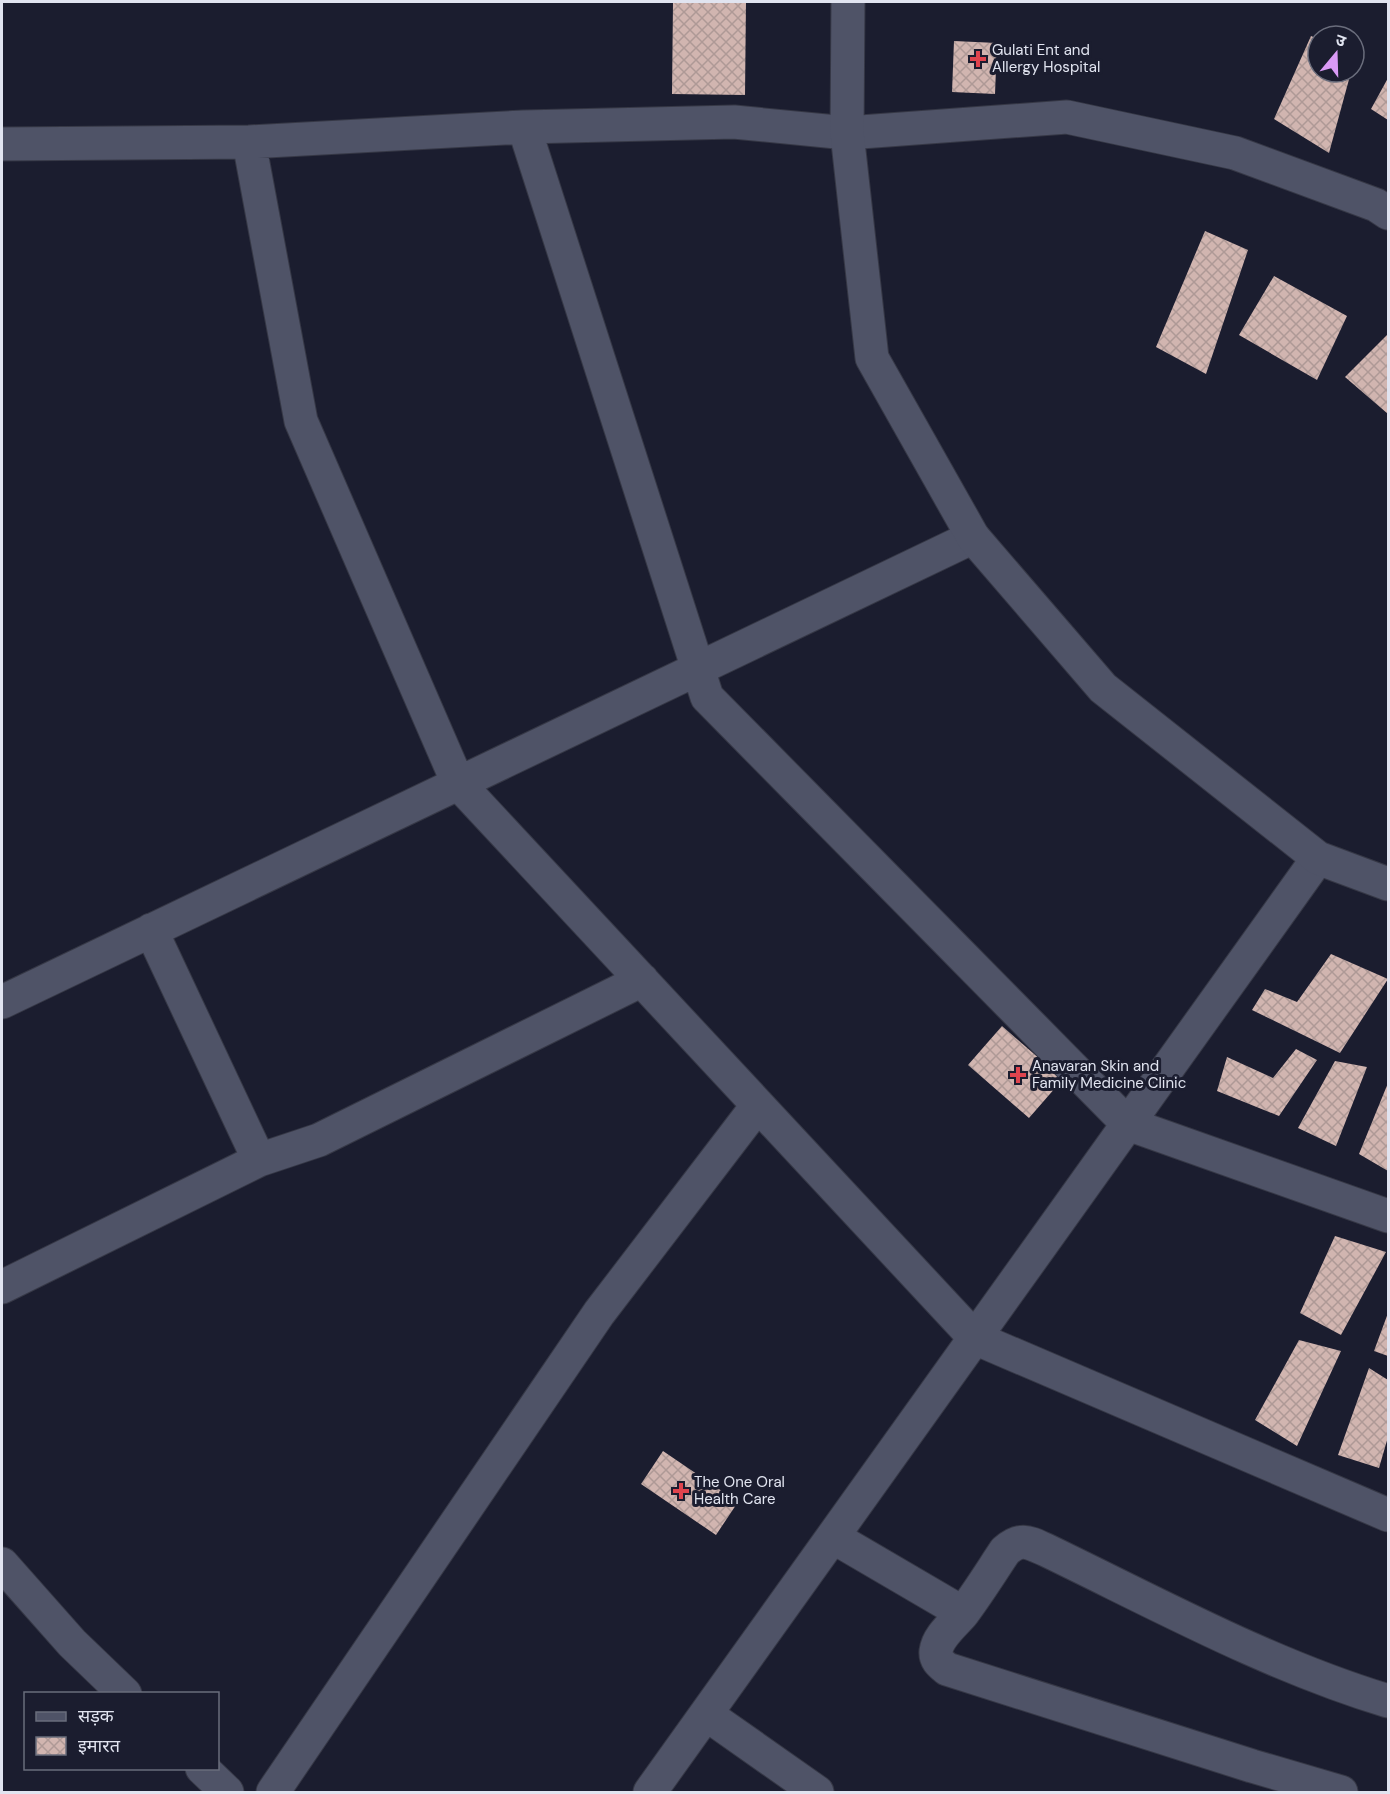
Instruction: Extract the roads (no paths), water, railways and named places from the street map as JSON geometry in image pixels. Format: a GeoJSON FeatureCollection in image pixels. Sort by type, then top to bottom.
{"type":"FeatureCollection","features":[{"type":"Feature","properties":{"kind":"street"},"geometry":{"type":"LineString","coordinates":[[848,2],[847,133],[872,358],[973,537],[1103,687],[1318,858],[1389,884]]}},
{"type":"Feature","properties":{"kind":"street"},"geometry":{"type":"LineString","coordinates":[[2,144],[249,142],[524,127],[734,122],[847,133],[1067,117],[1235,153],[1376,205],[1389,213]]}},
{"type":"Feature","properties":{"kind":"street"},"geometry":{"type":"LineString","coordinates":[[524,127],[707,697],[1128,1124],[1389,1216]]}},
{"type":"Feature","properties":{"kind":"street"},"geometry":{"type":"LineString","coordinates":[[249,142],[302,421],[458,783],[975,1338],[1389,1515]]}},
{"type":"Feature","properties":{"kind":"street"},"geometry":{"type":"LineString","coordinates":[[2,1002],[973,537]]}},
{"type":"Feature","properties":{"kind":"street"},"geometry":{"type":"LineString","coordinates":[[650,1792],[1318,858]]}},
{"type":"Feature","properties":{"kind":"street"},"geometry":{"type":"LineString","coordinates":[[151,930],[259,1160]]}},
{"type":"Feature","properties":{"kind":"street"},"geometry":{"type":"LineString","coordinates":[[2,1287],[259,1160],[319,1140],[642,980]]}},
{"type":"Feature","properties":{"kind":"street"},"geometry":{"type":"LineString","coordinates":[[273,1792],[599,1313],[758,1105]]}},
{"type":"Feature","properties":{"kind":"street"},"geometry":{"type":"LineString","coordinates":[[833,1537],[963,1613]]}},
{"type":"Feature","properties":{"kind":"street"},"geometry":{"type":"LineString","coordinates":[[1341,1792],[947,1669],[939,1663],[936,1648],[1005,1551],[1020,1541],[1028,1542],[1260,1653],[1341,1687],[1389,1701]]}},
{"type":"Feature","properties":{"kind":"street"},"geometry":{"type":"LineString","coordinates":[[2,1564],[72,1643],[123,1692]]}},
{"type":"Feature","properties":{"kind":"street"},"geometry":{"type":"LineString","coordinates":[[706,1714],[817,1792]]}},
{"type":"Feature","properties":{"kind":"street"},"geometry":{"type":"LineString","coordinates":[[204,1770],[227,1792]]}},
{"type":"Feature","properties":{"kind":"place","name":"Gulati Ent and Allergy Hospital"},"geometry":{"type":"Point","coordinates":[978,59]}},
{"type":"Feature","properties":{"kind":"place","name":"Anavaran Skin and Family Medicine Clinic"},"geometry":{"type":"Point","coordinates":[1018,1075]}},
{"type":"Feature","properties":{"kind":"place","name":"The One Oral Health Care"},"geometry":{"type":"Point","coordinates":[681,1491]}}]}
